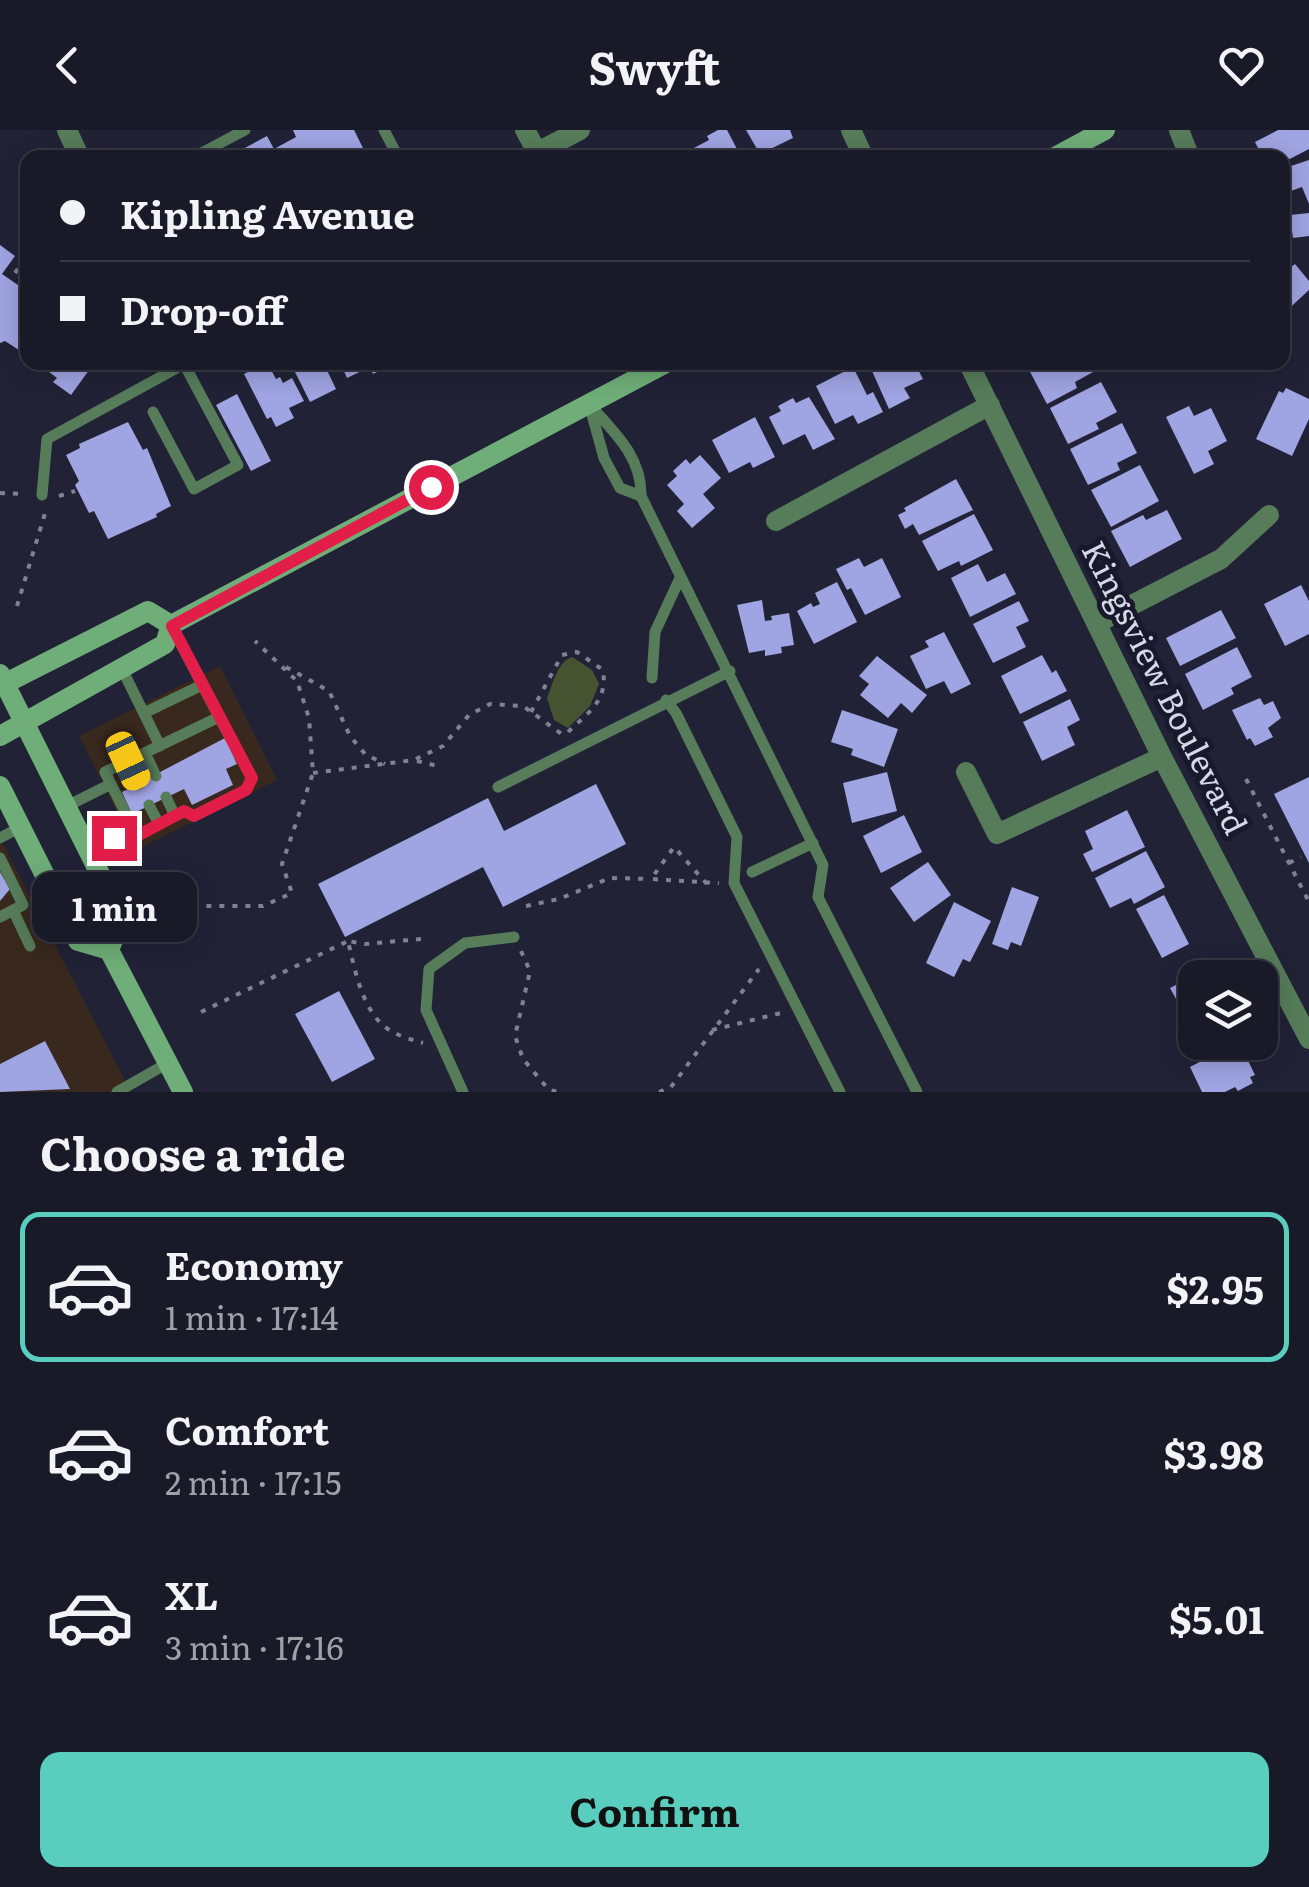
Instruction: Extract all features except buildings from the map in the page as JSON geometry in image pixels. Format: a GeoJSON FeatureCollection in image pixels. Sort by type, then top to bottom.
{"type":"FeatureCollection","features":[{"type":"Feature","properties":{"kind":"main road"},"geometry":{"type":"LineString","coordinates":[[1068,150],[1105,130]]}},
{"type":"Feature","properties":{"kind":"main road"},"geometry":{"type":"LineString","coordinates":[[0,736],[166,644],[172,626],[653,370]]}},
{"type":"Feature","properties":{"kind":"main road"},"geometry":{"type":"LineString","coordinates":[[110,950],[122,918],[2,681],[148,610],[172,626]]}},
{"type":"Feature","properties":{"kind":"main road"},"geometry":{"type":"LineString","coordinates":[[0,786],[78,941],[110,950],[183,1092]]}},
{"type":"Feature","properties":{"kind":"street"},"geometry":{"type":"LineString","coordinates":[[542,150],[580,130]]}},
{"type":"Feature","properties":{"kind":"street","name":"Kingsview Boulevard"},"geometry":{"type":"LineString","coordinates":[[972,370],[1162,756],[1309,1040]]}},
{"type":"Feature","properties":{"kind":"street"},"geometry":{"type":"LineString","coordinates":[[776,521],[990,405]]}},
{"type":"Feature","properties":{"kind":"street"},"geometry":{"type":"LineString","coordinates":[[1097,622],[1221,559],[1269,515]]}},
{"type":"Feature","properties":{"kind":"street"},"geometry":{"type":"LineString","coordinates":[[966,772],[997,834],[1162,756]]}},
{"type":"Feature","properties":{"kind":"lane"},"geometry":{"type":"LineString","coordinates":[[207,150],[245,130]]}},
{"type":"Feature","properties":{"kind":"lane"},"geometry":{"type":"LineString","coordinates":[[46,495],[47,440],[173,370]]}},
{"type":"Feature","properties":{"kind":"lane"},"geometry":{"type":"LineString","coordinates":[[154,412],[194,488],[238,465],[185,370]]}},
{"type":"Feature","properties":{"kind":"lane"},"geometry":{"type":"LineString","coordinates":[[589,404],[604,458],[620,488],[642,496]]}},
{"type":"Feature","properties":{"kind":"lane"},"geometry":{"type":"LineString","coordinates":[[589,404],[626,446],[642,476],[642,496],[680,578],[730,671],[823,865],[818,897],[917,1092]]}},
{"type":"Feature","properties":{"kind":"lane"},"geometry":{"type":"LineString","coordinates":[[652,678],[655,632],[680,578]]}},
{"type":"Feature","properties":{"kind":"lane"},"geometry":{"type":"LineString","coordinates":[[172,626],[252,778],[246,790],[194,816],[184,811],[137,836],[105,772],[219,717]]}},
{"type":"Feature","properties":{"kind":"lane"},"geometry":{"type":"LineString","coordinates":[[122,669],[160,746]]}},
{"type":"Feature","properties":{"kind":"lane"},"geometry":{"type":"LineString","coordinates":[[498,787],[730,671]]}},
{"type":"Feature","properties":{"kind":"lane"},"geometry":{"type":"LineString","coordinates":[[144,713],[202,685]]}},
{"type":"Feature","properties":{"kind":"lane"},"geometry":{"type":"LineString","coordinates":[[666,700],[737,837],[734,883],[840,1092]]}},
{"type":"Feature","properties":{"kind":"lane"},"geometry":{"type":"LineString","coordinates":[[145,753],[156,776]]}},
{"type":"Feature","properties":{"kind":"lane"},"geometry":{"type":"LineString","coordinates":[[128,761],[139,784]]}},
{"type":"Feature","properties":{"kind":"lane"},"geometry":{"type":"LineString","coordinates":[[66,806],[111,784]]}},
{"type":"Feature","properties":{"kind":"lane"},"geometry":{"type":"LineString","coordinates":[[166,797],[175,816]]}},
{"type":"Feature","properties":{"kind":"lane"},"geometry":{"type":"LineString","coordinates":[[149,806],[159,824]]}},
{"type":"Feature","properties":{"kind":"lane"},"geometry":{"type":"LineString","coordinates":[[0,838],[21,828]]}},
{"type":"Feature","properties":{"kind":"lane"},"geometry":{"type":"LineString","coordinates":[[90,850],[133,829]]}},
{"type":"Feature","properties":{"kind":"lane"},"geometry":{"type":"LineString","coordinates":[[752,872],[813,843]]}},
{"type":"Feature","properties":{"kind":"lane"},"geometry":{"type":"LineString","coordinates":[[0,858],[23,905],[0,916]]}},
{"type":"Feature","properties":{"kind":"lane"},"geometry":{"type":"LineString","coordinates":[[12,910],[30,946]]}},
{"type":"Feature","properties":{"kind":"lane"},"geometry":{"type":"LineString","coordinates":[[464,1092],[426,1010],[429,969],[464,943],[514,937]]}},
{"type":"Feature","properties":{"kind":"lane"},"geometry":{"type":"LineString","coordinates":[[116,1092],[168,1063]]}},
{"type":"Feature","properties":{"kind":"path"},"geometry":{"type":"LineString","coordinates":[[14,272],[20,264]]}},
{"type":"Feature","properties":{"kind":"path"},"geometry":{"type":"LineString","coordinates":[[16,606],[46,495]]}},
{"type":"Feature","properties":{"kind":"path"},"geometry":{"type":"LineString","coordinates":[[142,898],[194,906],[263,906],[292,894],[282,864],[314,773],[309,718],[298,681],[255,642]]}},
{"type":"Feature","properties":{"kind":"path"},"geometry":{"type":"LineString","coordinates":[[531,712],[562,655],[577,652],[603,670],[602,698],[564,736]]}},
{"type":"Feature","properties":{"kind":"path"},"geometry":{"type":"LineString","coordinates":[[277,662],[329,690],[350,736],[365,754],[388,765]]}},
{"type":"Feature","properties":{"kind":"path"},"geometry":{"type":"LineString","coordinates":[[314,773],[414,760],[443,746],[469,715],[490,704],[523,706],[571,741]]}},
{"type":"Feature","properties":{"kind":"path"},"geometry":{"type":"LineString","coordinates":[[414,760],[442,767]]}},
{"type":"Feature","properties":{"kind":"path"},"geometry":{"type":"LineString","coordinates":[[1246,779],[1309,902]]}},
{"type":"Feature","properties":{"kind":"path"},"geometry":{"type":"LineString","coordinates":[[651,879],[674,847],[707,884]]}},
{"type":"Feature","properties":{"kind":"path"},"geometry":{"type":"LineString","coordinates":[[1289,863],[1301,857]]}},
{"type":"Feature","properties":{"kind":"path"},"geometry":{"type":"LineString","coordinates":[[526,906],[559,899],[610,878],[734,883]]}},
{"type":"Feature","properties":{"kind":"path"},"geometry":{"type":"LineString","coordinates":[[514,937],[530,971],[515,1036],[523,1059],[548,1090],[560,1092]]}},
{"type":"Feature","properties":{"kind":"path"},"geometry":{"type":"LineString","coordinates":[[201,1012],[348,941],[365,944],[421,939]]}},
{"type":"Feature","properties":{"kind":"path"},"geometry":{"type":"LineString","coordinates":[[348,941],[358,985],[388,1030],[445,1052]]}},
{"type":"Feature","properties":{"kind":"path"},"geometry":{"type":"LineString","coordinates":[[659,1092],[671,1087],[770,956]]}},
{"type":"Feature","properties":{"kind":"path"},"geometry":{"type":"LineString","coordinates":[[712,1030],[796,1010]]}},
{"type":"Feature","properties":{"kind":"shaded area"},"geometry":{"type":"Polygon","coordinates":[[[220,666],[277,780],[136,850],[79,736],[220,666]]]}},
{"type":"Feature","properties":{"kind":"shaded area"},"geometry":{"type":"Polygon","coordinates":[[[0,838],[131,1092],[0,1092],[0,838]]]}},
{"type":"Feature","properties":{"kind":"green space"},"geometry":{"type":"Polygon","coordinates":[[[572,657],[592,670],[599,684],[590,706],[568,728],[554,720],[547,698],[559,668],[572,657]]]}},
{"type":"Feature","properties":{"kind":"route"},"geometry":{"type":"LineString","coordinates":[[114,838],[133,829],[137,836],[184,811],[194,816],[246,790],[252,778],[172,626],[431,487]]}}]}
